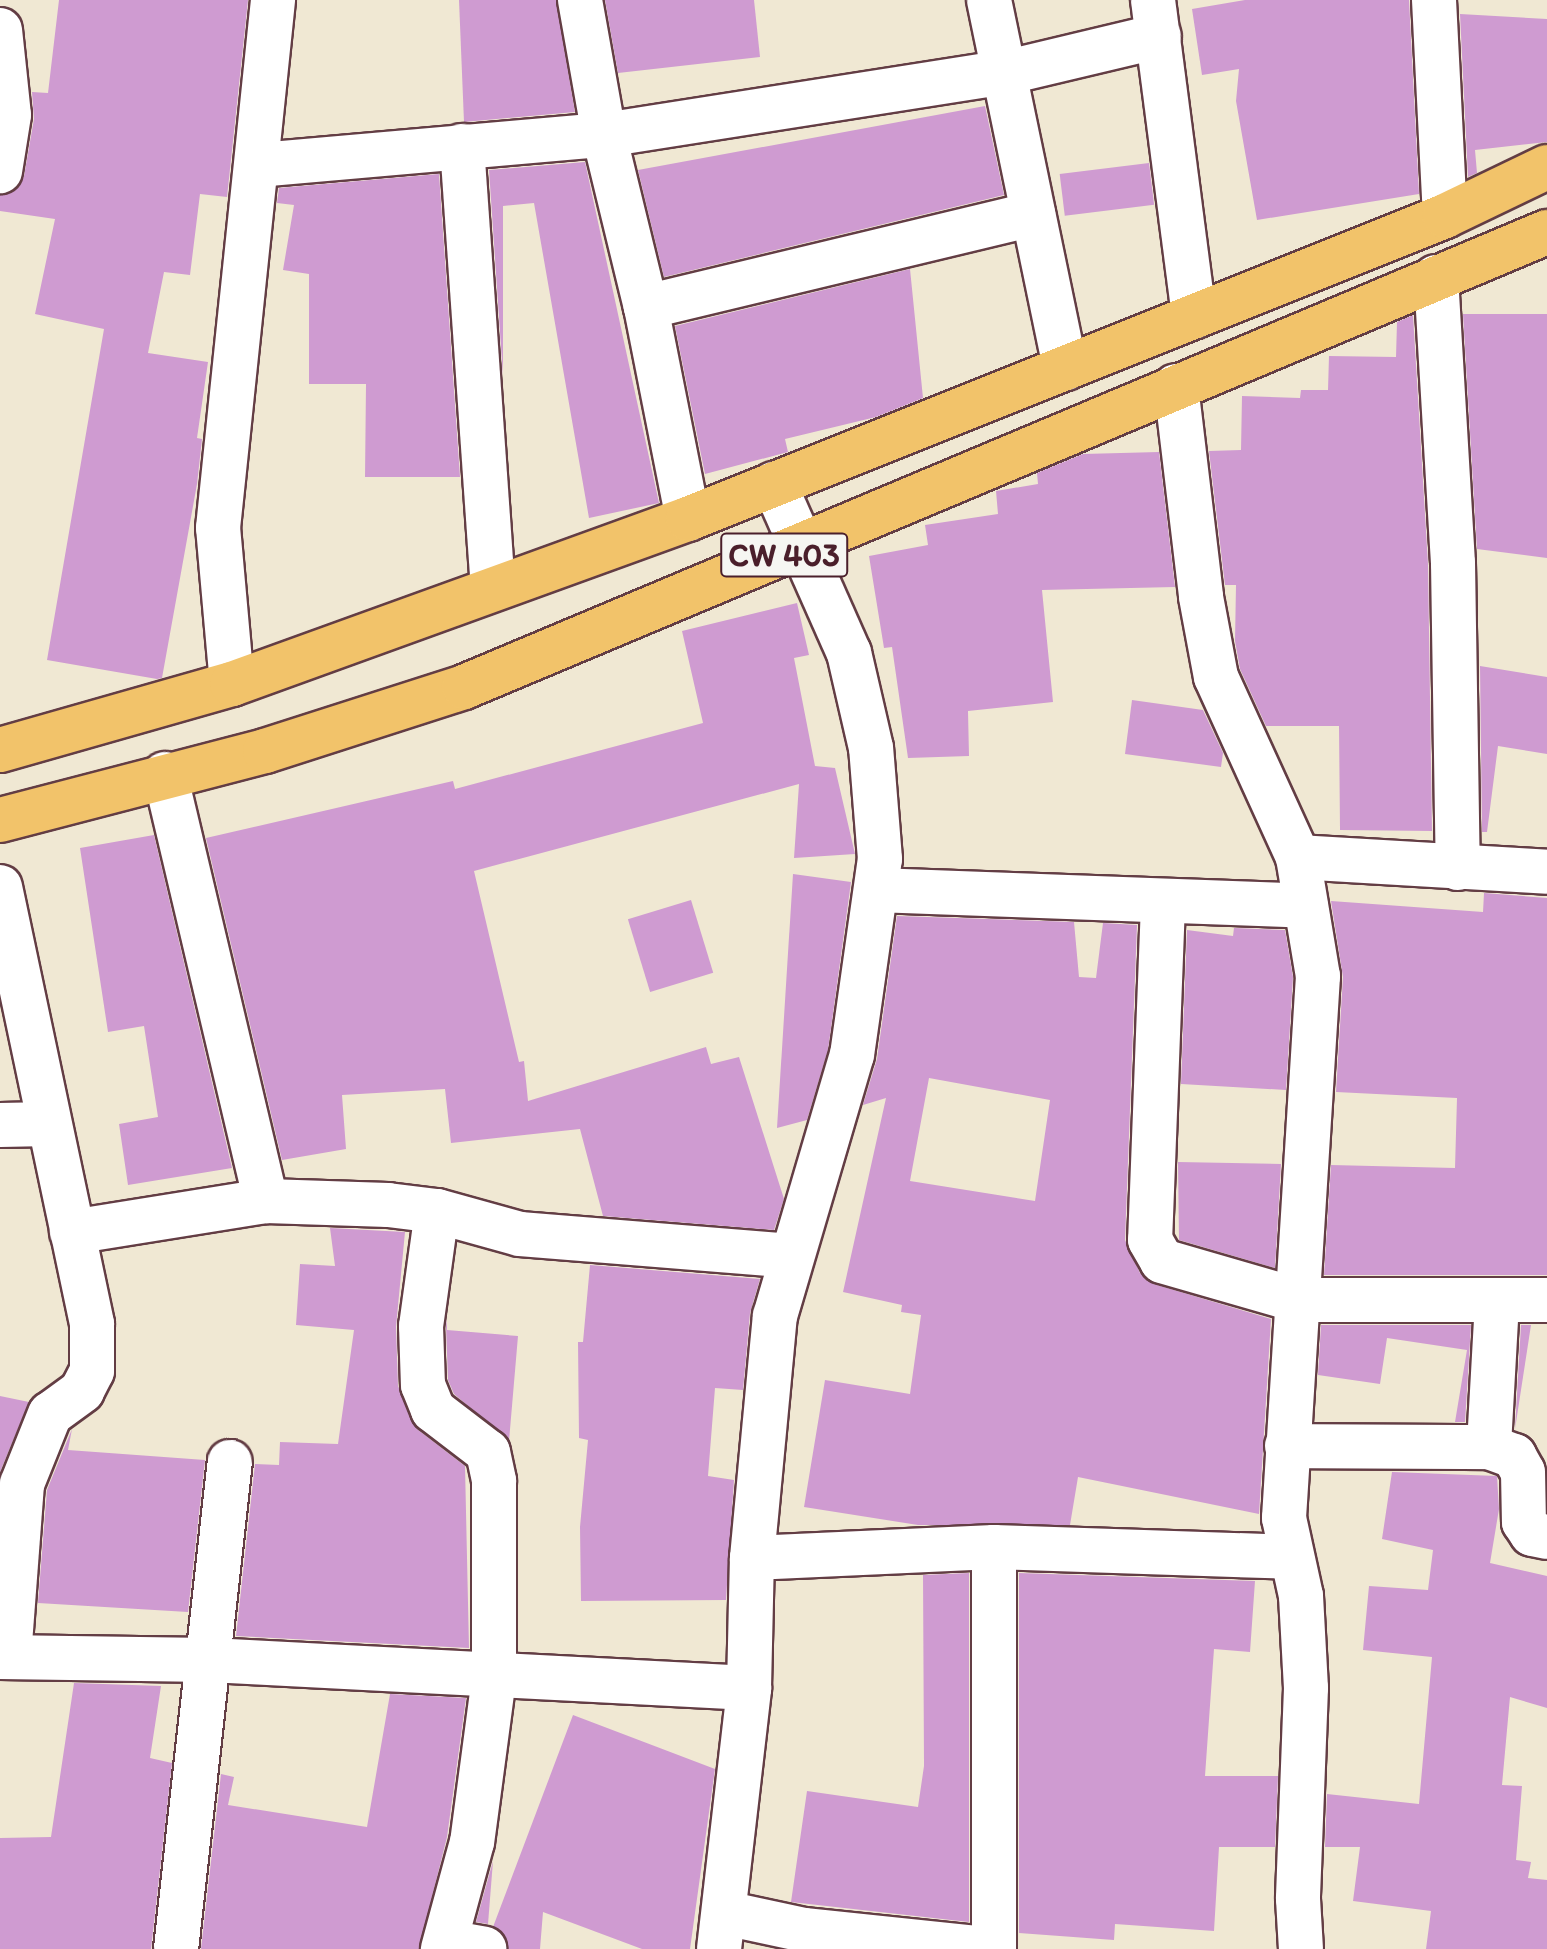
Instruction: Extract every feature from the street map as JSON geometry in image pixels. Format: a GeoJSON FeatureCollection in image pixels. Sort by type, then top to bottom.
{"type":"FeatureCollection","features":[{"type":"Feature","properties":{"kind":"main road","name":"CW 403"},"geometry":{"type":"LineString","coordinates":[[0,750],[232,684],[688,519],[1445,216],[1547,167]]}},
{"type":"Feature","properties":{"kind":"main road","name":"CW 403"},"geometry":{"type":"LineString","coordinates":[[0,820],[165,774],[265,751],[464,687],[799,549],[1176,386],[1547,232]]}},
{"type":"Feature","properties":{"kind":"street"},"geometry":{"type":"LineString","coordinates":[[232,684],[218,528],[259,165],[273,0]]}},
{"type":"Feature","properties":{"kind":"street"},"geometry":{"type":"LineString","coordinates":[[580,0],[604,135],[646,307],[688,519]]}},
{"type":"Feature","properties":{"kind":"street"},"geometry":{"type":"LineString","coordinates":[[989,0],[1008,72],[1065,368]]}},
{"type":"Feature","properties":{"kind":"street"},"geometry":{"type":"LineString","coordinates":[[1434,0],[1445,216]]}},
{"type":"Feature","properties":{"kind":"street"},"geometry":{"type":"LineString","coordinates":[[259,165],[604,135],[1008,72],[1156,18],[1194,316]]}},
{"type":"Feature","properties":{"kind":"street"},"geometry":{"type":"LineString","coordinates":[[0,30],[9,115],[0,171]]}},
{"type":"Feature","properties":{"kind":"street"},"geometry":{"type":"LineString","coordinates":[[462,146],[493,588]]}},
{"type":"Feature","properties":{"kind":"street"},"geometry":{"type":"LineString","coordinates":[[646,307],[1033,214]]}},
{"type":"Feature","properties":{"kind":"street"},"geometry":{"type":"LineString","coordinates":[[1436,277],[1453,563],[1458,868]]}},
{"type":"Feature","properties":{"kind":"street"},"geometry":{"type":"LineString","coordinates":[[1176,386],[1201,597],[1216,677],[1298,857],[1318,976],[1284,1518],[1301,1596],[1306,1688],[1298,1899],[1301,1949]]}},
{"type":"Feature","properties":{"kind":"street"},"geometry":{"type":"LineString","coordinates":[[774,484],[799,549],[849,653],[871,748],[880,859],[852,1055],[775,1316],[752,1558],[749,1688],[722,1931],[804,1930],[991,1949],[994,1547]]}},
{"type":"Feature","properties":{"kind":"street"},"geometry":{"type":"LineString","coordinates":[[165,774],[266,1201]]}},
{"type":"Feature","properties":{"kind":"street"},"geometry":{"type":"LineString","coordinates":[[1298,857],[1547,872]]}},
{"type":"Feature","properties":{"kind":"street"},"geometry":{"type":"LineString","coordinates":[[0,887],[92,1324],[92,1371],[82,1391],[50,1414],[22,1484],[4,1657],[210,1660],[494,1678],[749,1688]]}},
{"type":"Feature","properties":{"kind":"street"},"geometry":{"type":"LineString","coordinates":[[877,890],[1163,904],[1306,906]]}},
{"type":"Feature","properties":{"kind":"street"},"geometry":{"type":"LineString","coordinates":[[1163,904],[1150,1240],[1162,1261],[1184,1271],[1297,1300],[1547,1300]]}},
{"type":"Feature","properties":{"kind":"street"},"geometry":{"type":"LineString","coordinates":[[0,1125],[49,1124]]}},
{"type":"Feature","properties":{"kind":"street"},"geometry":{"type":"LineString","coordinates":[[72,1232],[266,1201],[437,1211],[520,1234],[791,1256]]}},
{"type":"Feature","properties":{"kind":"street"},"geometry":{"type":"LineString","coordinates":[[437,1211],[421,1326],[423,1385],[433,1410],[488,1452],[494,1481],[494,1678],[458,1947]]}},
{"type":"Feature","properties":{"kind":"street"},"geometry":{"type":"LineString","coordinates":[[1489,1447],[1497,1302]]}},
{"type":"Feature","properties":{"kind":"street"},"geometry":{"type":"LineString","coordinates":[[1287,1446],[1489,1447],[1514,1456],[1523,1472],[1524,1522],[1532,1534],[1547,1537]]}},
{"type":"Feature","properties":{"kind":"street"},"geometry":{"type":"LineString","coordinates":[[176,1949],[230,1462]]}},
{"type":"Feature","properties":{"kind":"street"},"geometry":{"type":"LineString","coordinates":[[752,1558],[994,1547],[1292,1557]]}},
{"type":"Feature","properties":{"kind":"building"},"geometry":{"type":"Polygon","coordinates":[[[59,0],[248,0],[227,197],[200,194],[190,275],[164,272],[148,353],[208,362],[197,438],[202,439],[197,484],[162,678],[157,679],[47,660],[104,329],[35,314],[55,219],[0,211],[0,195],[19,187],[24,176],[34,119],[32,92],[48,93],[59,0]]]}},
{"type":"Feature","properties":{"kind":"building"},"geometry":{"type":"Polygon","coordinates":[[[459,0],[556,0],[575,112],[464,122],[459,0]]]}},
{"type":"Feature","properties":{"kind":"building"},"geometry":{"type":"Polygon","coordinates":[[[605,0],[754,0],[760,57],[618,73],[605,0]]]}},
{"type":"Feature","properties":{"kind":"building"},"geometry":{"type":"Polygon","coordinates":[[[1245,0],[1409,0],[1419,194],[1257,220],[1236,101],[1239,69],[1202,75],[1192,9],[1245,0]]]}},
{"type":"Feature","properties":{"kind":"building"},"geometry":{"type":"Polygon","coordinates":[[[1460,14],[1547,19],[1547,142],[1475,150],[1477,173],[1468,177],[1460,14]]]}},
{"type":"Feature","properties":{"kind":"building"},"geometry":{"type":"Polygon","coordinates":[[[985,106],[1004,195],[664,277],[638,170],[985,106]]]}},
{"type":"Feature","properties":{"kind":"building"},"geometry":{"type":"Polygon","coordinates":[[[585,162],[659,503],[589,518],[534,203],[503,206],[503,376],[489,170],[585,162]]]}},
{"type":"Feature","properties":{"kind":"building"},"geometry":{"type":"Polygon","coordinates":[[[1149,163],[1154,205],[1065,216],[1060,174],[1149,163]]]}},
{"type":"Feature","properties":{"kind":"building"},"geometry":{"type":"Polygon","coordinates":[[[439,174],[460,477],[365,477],[366,384],[309,384],[309,274],[283,270],[294,205],[277,203],[279,188],[439,174]]]}},
{"type":"Feature","properties":{"kind":"building"},"geometry":{"type":"Polygon","coordinates":[[[910,269],[923,398],[876,417],[785,439],[788,452],[705,474],[675,326],[910,269]]]}},
{"type":"Feature","properties":{"kind":"building"},"geometry":{"type":"Polygon","coordinates":[[[1463,314],[1547,314],[1547,558],[1477,549],[1463,314]]]}},
{"type":"Feature","properties":{"kind":"building"},"geometry":{"type":"Polygon","coordinates":[[[1413,315],[1428,564],[1432,831],[1340,830],[1339,726],[1266,726],[1240,669],[1235,641],[1236,585],[1225,585],[1209,451],[1241,450],[1242,396],[1300,398],[1301,390],[1328,390],[1329,356],[1396,357],[1397,322],[1413,315]]]}},
{"type":"Feature","properties":{"kind":"building"},"geometry":{"type":"Polygon","coordinates":[[[1159,452],[1175,587],[1042,590],[1053,702],[968,711],[969,756],[908,758],[892,647],[884,648],[869,556],[928,545],[925,525],[998,514],[996,491],[1038,484],[1037,473],[1083,454],[1159,452]]]}},
{"type":"Feature","properties":{"kind":"building"},"geometry":{"type":"Polygon","coordinates":[[[797,603],[809,655],[794,658],[815,766],[835,768],[855,854],[794,858],[799,784],[474,871],[519,1062],[524,1061],[528,1101],[706,1047],[711,1064],[739,1057],[784,1199],[774,1230],[603,1216],[580,1129],[451,1143],[445,1089],[342,1095],[346,1149],[282,1160],[206,838],[453,781],[455,789],[703,723],[682,631],[797,603]]]}},
{"type":"Feature","properties":{"kind":"building"},"geometry":{"type":"Polygon","coordinates":[[[1480,666],[1547,677],[1547,754],[1498,746],[1487,832],[1482,832],[1480,666]]]}},
{"type":"Feature","properties":{"kind":"building"},"geometry":{"type":"Polygon","coordinates":[[[1132,700],[1203,710],[1223,753],[1221,767],[1125,754],[1132,700]]]}},
{"type":"Feature","properties":{"kind":"building"},"geometry":{"type":"Polygon","coordinates":[[[154,835],[232,1168],[128,1185],[119,1124],[158,1117],[144,1026],[108,1032],[80,848],[154,835]]]}},
{"type":"Feature","properties":{"kind":"building"},"geometry":{"type":"Polygon","coordinates":[[[793,874],[851,882],[828,1050],[807,1120],[777,1128],[793,874]]]}},
{"type":"Feature","properties":{"kind":"building"},"geometry":{"type":"Polygon","coordinates":[[[1484,893],[1547,898],[1547,1275],[1324,1275],[1331,1165],[1455,1168],[1457,1098],[1336,1092],[1343,977],[1331,901],[1483,912],[1484,893]]]}},
{"type":"Feature","properties":{"kind":"building"},"geometry":{"type":"Polygon","coordinates":[[[691,900],[713,973],[650,992],[628,919],[691,900]]]}},
{"type":"Feature","properties":{"kind":"building"},"geometry":{"type":"Polygon","coordinates":[[[897,916],[1074,922],[1079,977],[1096,978],[1103,923],[1137,925],[1125,1240],[1140,1273],[1154,1284],[1271,1319],[1259,1514],[1078,1477],[1070,1525],[918,1525],[804,1507],[825,1380],[910,1394],[921,1315],[901,1312],[902,1305],[843,1292],[886,1098],[863,1105],[877,1059],[897,916]],[[929,1078],[910,1181],[1035,1201],[1050,1100],[929,1078]]]}},
{"type":"Feature","properties":{"kind":"building"},"geometry":{"type":"Polygon","coordinates":[[[1234,928],[1285,930],[1293,977],[1286,1090],[1181,1084],[1187,930],[1233,936],[1234,928]]]}},
{"type":"Feature","properties":{"kind":"building"},"geometry":{"type":"Polygon","coordinates":[[[1178,1162],[1281,1164],[1275,1268],[1179,1240],[1178,1162]]]}},
{"type":"Feature","properties":{"kind":"building"},"geometry":{"type":"Polygon","coordinates":[[[330,1228],[405,1232],[396,1327],[398,1386],[417,1429],[465,1466],[469,1648],[236,1636],[255,1464],[279,1465],[280,1442],[338,1444],[354,1330],[296,1325],[300,1264],[335,1266],[330,1228]]]}},
{"type":"Feature","properties":{"kind":"building"},"geometry":{"type":"Polygon","coordinates":[[[590,1265],[760,1279],[750,1313],[743,1390],[715,1388],[708,1476],[734,1480],[726,1600],[581,1601],[580,1527],[588,1440],[579,1438],[578,1342],[583,1342],[590,1265]]]}},
{"type":"Feature","properties":{"kind":"building"},"geometry":{"type":"Polygon","coordinates":[[[447,1318],[447,1330],[518,1336],[509,1441],[454,1394],[448,1380],[446,1327],[447,1318]]]}},
{"type":"Feature","properties":{"kind":"building"},"geometry":{"type":"Polygon","coordinates":[[[1321,1325],[1471,1325],[1465,1422],[1455,1422],[1467,1350],[1387,1338],[1380,1384],[1318,1375],[1321,1325]]]}},
{"type":"Feature","properties":{"kind":"building"},"geometry":{"type":"Polygon","coordinates":[[[1521,1325],[1531,1325],[1515,1429],[1521,1325]]]}},
{"type":"Feature","properties":{"kind":"building"},"geometry":{"type":"Polygon","coordinates":[[[0,1396],[29,1402],[0,1472],[0,1396]]]}},
{"type":"Feature","properties":{"kind":"building"},"geometry":{"type":"Polygon","coordinates":[[[72,1429],[68,1450],[205,1460],[188,1612],[38,1603],[47,1490],[72,1429]]]}},
{"type":"Feature","properties":{"kind":"building"},"geometry":{"type":"Polygon","coordinates":[[[1392,1472],[1497,1476],[1499,1509],[1490,1563],[1547,1576],[1547,1708],[1510,1697],[1502,1785],[1522,1786],[1516,1860],[1531,1862],[1528,1878],[1547,1880],[1547,1949],[1426,1949],[1431,1911],[1353,1901],[1360,1847],[1325,1847],[1327,1794],[1419,1804],[1432,1657],[1363,1650],[1369,1586],[1428,1590],[1433,1550],[1382,1539],[1392,1472]]]}},
{"type":"Feature","properties":{"kind":"building"},"geometry":{"type":"Polygon","coordinates":[[[969,1573],[969,1922],[791,1902],[807,1791],[918,1807],[924,1766],[923,1575],[969,1573]]]}},
{"type":"Feature","properties":{"kind":"building"},"geometry":{"type":"Polygon","coordinates":[[[1019,1573],[1255,1581],[1250,1652],[1214,1649],[1205,1776],[1278,1776],[1275,1847],[1219,1847],[1214,1931],[1115,1924],[1114,1940],[1019,1933],[1019,1573]]]}},
{"type":"Feature","properties":{"kind":"building"},"geometry":{"type":"Polygon","coordinates":[[[74,1683],[161,1686],[150,1758],[172,1763],[151,1949],[0,1949],[0,1838],[51,1837],[74,1683]]]}},
{"type":"Feature","properties":{"kind":"building"},"geometry":{"type":"Polygon","coordinates":[[[390,1694],[466,1698],[447,1837],[419,1949],[201,1949],[221,1774],[234,1777],[228,1805],[367,1827],[390,1694]]]}},
{"type":"Feature","properties":{"kind":"building"},"geometry":{"type":"Polygon","coordinates":[[[573,1715],[715,1769],[690,1949],[642,1949],[543,1912],[540,1949],[508,1949],[507,1940],[493,1927],[573,1715]]]}},
{"type":"Feature","properties":{"kind":"building"},"geometry":{"type":"Polygon","coordinates":[[[493,1861],[488,1924],[476,1922],[493,1861]]]}}]}
